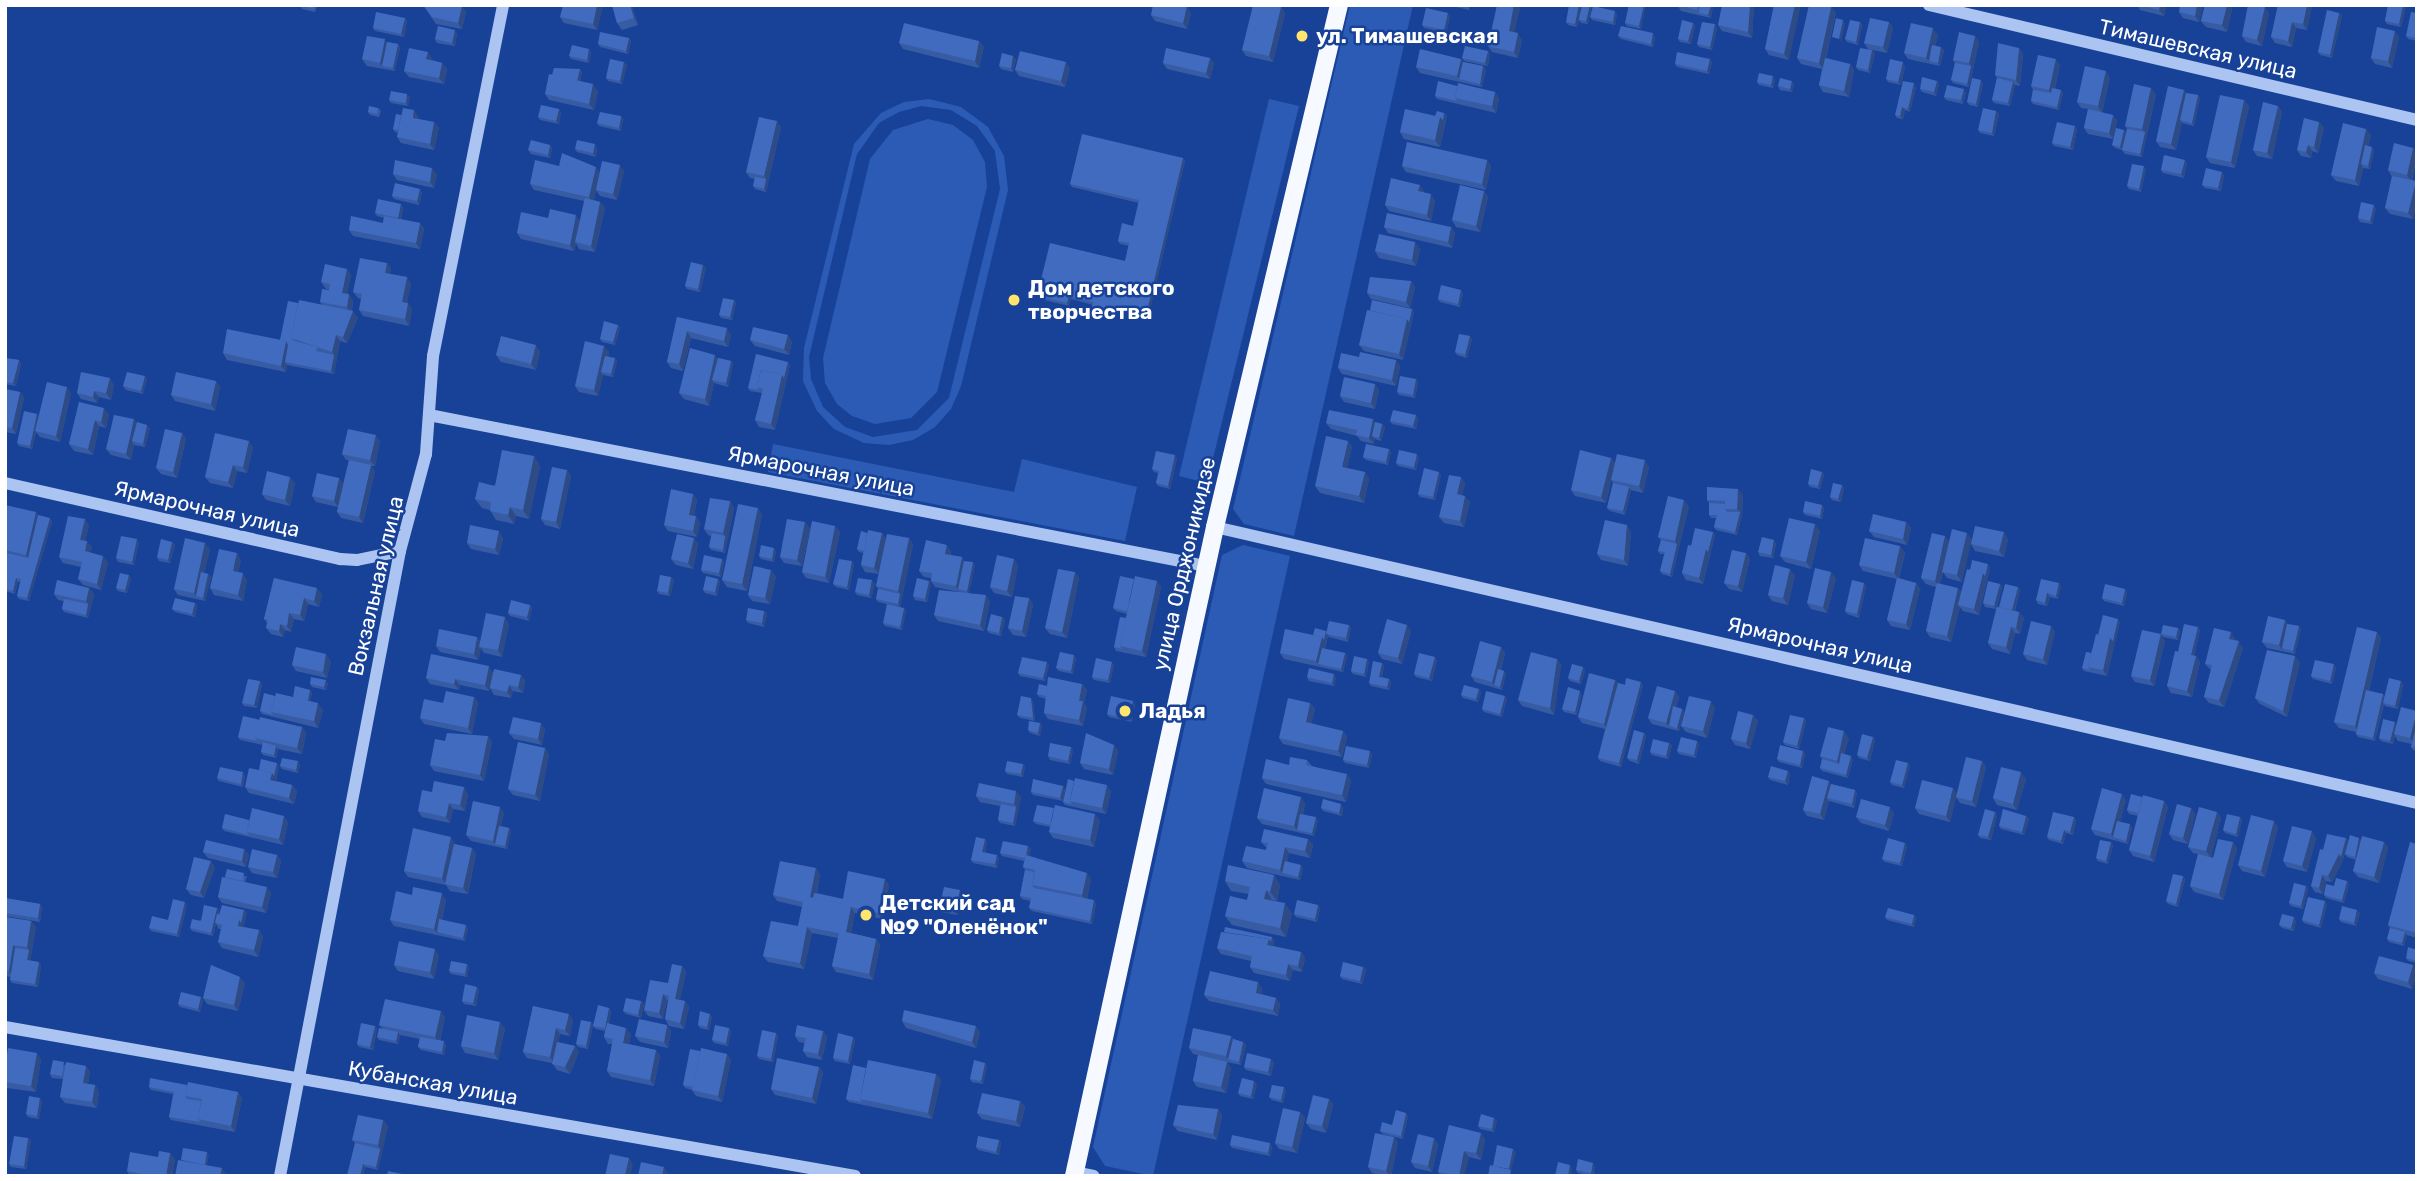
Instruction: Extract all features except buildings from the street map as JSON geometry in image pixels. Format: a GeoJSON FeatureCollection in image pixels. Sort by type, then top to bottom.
{"type":"FeatureCollection","features":[{"type":"Feature","properties":{"kind":"main road","name":"улица Орджоникидзе"},"geometry":{"type":"LineString","coordinates":[[1075,1174],[1206,566],[1339,5]]}},
{"type":"Feature","properties":{"kind":"street","name":"Вокзальная улица"},"geometry":{"type":"LineString","coordinates":[[279,1176],[400,551],[426,454],[433,356],[503,5]]}},
{"type":"Feature","properties":{"kind":"street","name":"Тимашевская улица"},"geometry":{"type":"LineString","coordinates":[[1929,5],[2417,120]]}},
{"type":"Feature","properties":{"kind":"street","name":"Ярмарочная улица"},"geometry":{"type":"LineString","coordinates":[[429,415],[1206,566]]}},
{"type":"Feature","properties":{"kind":"street","name":"Ярмарочная улица"},"geometry":{"type":"LineString","coordinates":[[5,483],[340,559],[357,561],[400,551]]}},
{"type":"Feature","properties":{"kind":"street","name":"Ярмарочная улица"},"geometry":{"type":"LineString","coordinates":[[1215,527],[2417,803]]}},
{"type":"Feature","properties":{"kind":"street","name":"Кубанская улица"},"geometry":{"type":"LineString","coordinates":[[5,1027],[855,1176]]}},
{"type":"Feature","properties":{"kind":"street"},"geometry":{"type":"LineString","coordinates":[[1075,1174],[1094,1176]]}},
{"type":"Feature","properties":{"kind":"shaded area"},"geometry":{"type":"Polygon","coordinates":[[[1350,5],[1413,5],[1294,536],[1244,524],[1233,509],[1350,5]]]}},
{"type":"Feature","properties":{"kind":"shaded area"},"geometry":{"type":"Polygon","coordinates":[[[929,99],[961,107],[988,127],[1004,156],[1008,190],[961,386],[951,409],[935,427],[913,440],[889,445],[864,443],[834,429],[817,411],[803,381],[804,348],[854,144],[881,113],[904,102],[929,99]],[[921,106],[899,112],[879,123],[857,154],[809,357],[811,379],[823,407],[845,427],[873,437],[917,430],[949,398],[1000,189],[995,151],[977,126],[951,110],[921,106]]]}},
{"type":"Feature","properties":{"kind":"shaded area"},"geometry":{"type":"Polygon","coordinates":[[[1269,99],[1299,106],[1207,483],[1179,476],[1269,99]]]}},
{"type":"Feature","properties":{"kind":"shaded area"},"geometry":{"type":"Polygon","coordinates":[[[928,119],[953,125],[973,140],[985,162],[987,187],[937,392],[911,418],[875,424],[852,416],[837,404],[825,383],[823,358],[870,159],[893,130],[928,119]]]}},
{"type":"Feature","properties":{"kind":"shaded area"},"geometry":{"type":"Polygon","coordinates":[[[773,444],[1014,492],[1022,459],[1137,487],[1125,541],[768,472],[773,444]]]}},
{"type":"Feature","properties":{"kind":"shaded area"},"geometry":{"type":"Polygon","coordinates":[[[1243,545],[1290,556],[1153,1176],[1105,1166],[1093,1147],[1222,555],[1243,545]]]}},
{"type":"Feature","properties":{"kind":"place","name":"ул. Тимашевская"},"geometry":{"type":"Point","coordinates":[1302,36]}},
{"type":"Feature","properties":{"kind":"place","name":"Дом детского творчества"},"geometry":{"type":"Point","coordinates":[1014,300]}},
{"type":"Feature","properties":{"kind":"place","name":"Ладья"},"geometry":{"type":"Point","coordinates":[1125,711]}},
{"type":"Feature","properties":{"kind":"place","name":"Детский сад №9 \"Оленёнок\""},"geometry":{"type":"Point","coordinates":[866,915]}}]}
